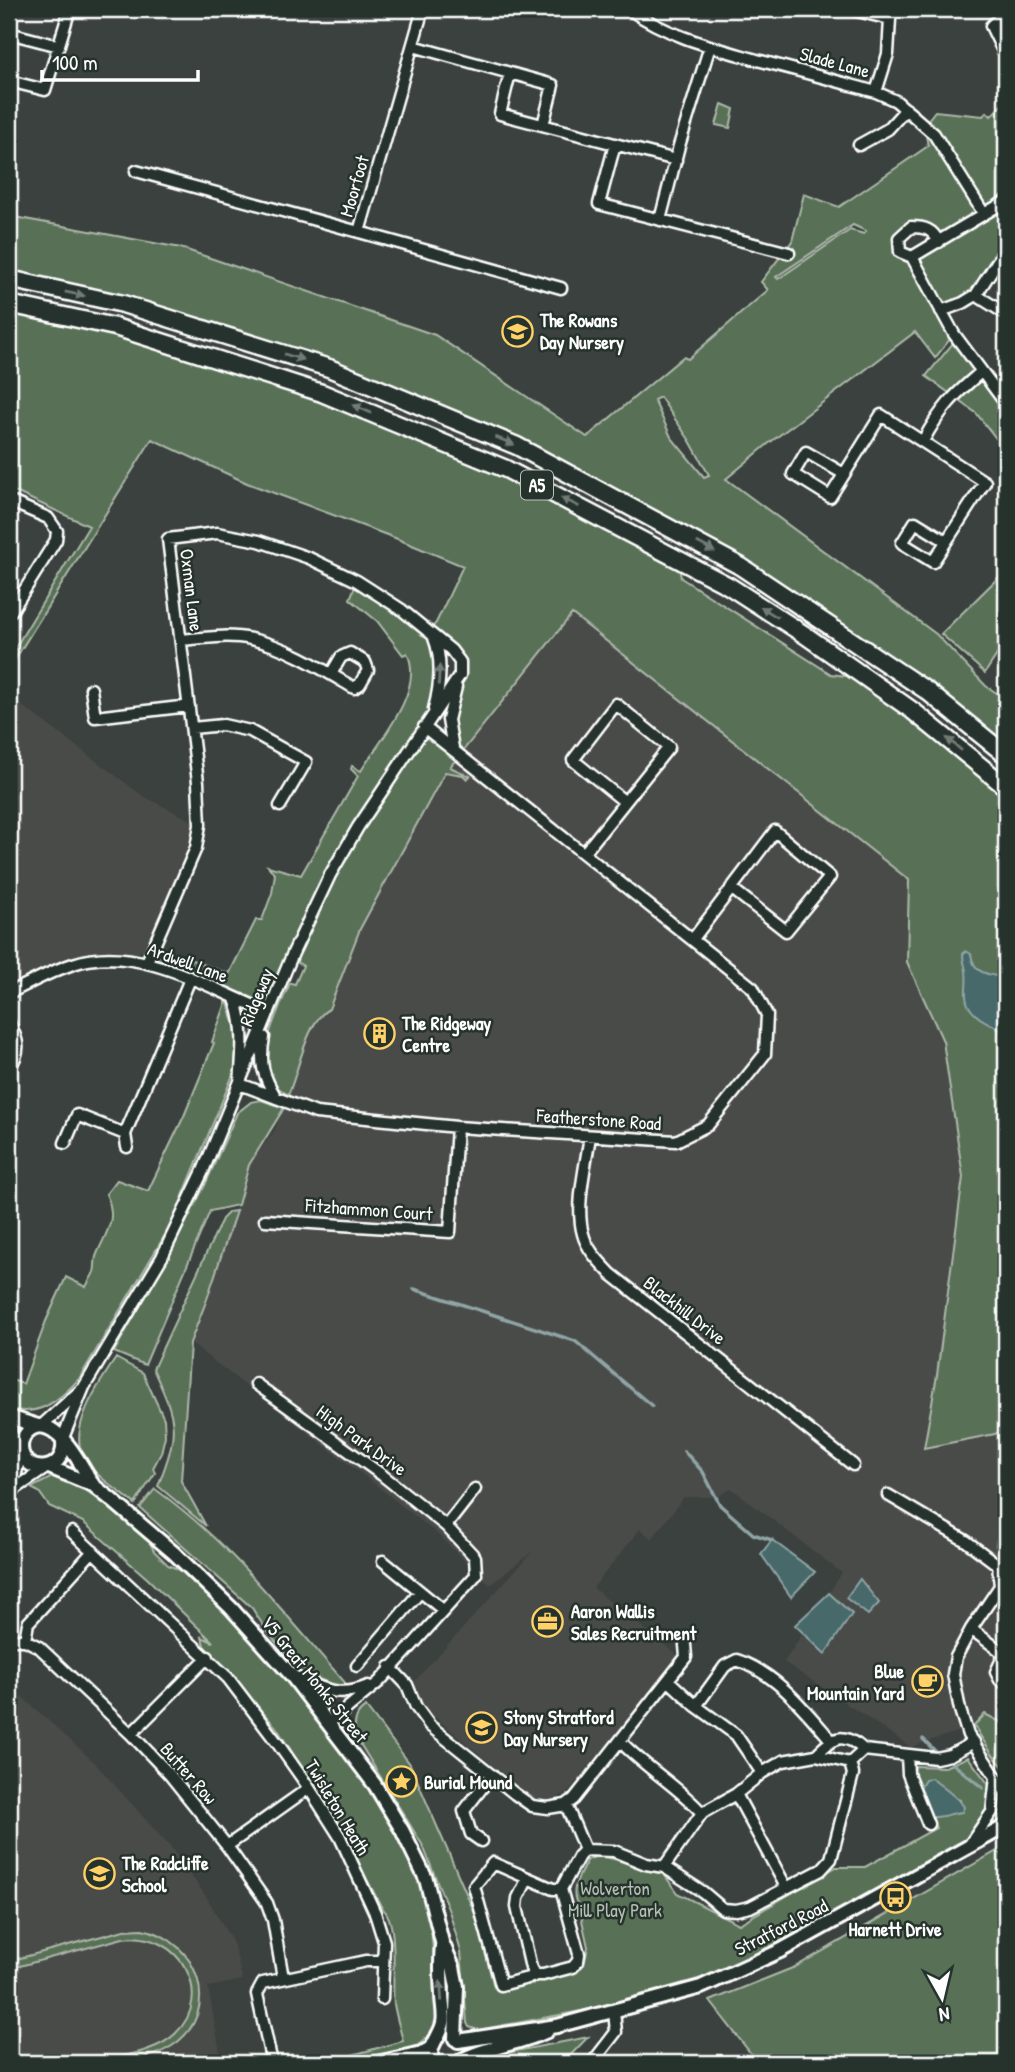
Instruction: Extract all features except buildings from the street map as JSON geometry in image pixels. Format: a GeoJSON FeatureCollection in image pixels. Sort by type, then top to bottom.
{"type":"FeatureCollection","features":[{"type":"Feature","properties":{"kind":"highway","name":"A5"},"geometry":{"type":"LineString","coordinates":[[9,279],[123,304],[329,368],[517,446],[740,566],[927,691],[1006,755]]}},
{"type":"Feature","properties":{"kind":"highway","name":"A5"},"geometry":{"type":"LineString","coordinates":[[9,304],[115,327],[322,393],[506,469],[729,586],[913,711],[1006,788]]}},
{"type":"Feature","properties":{"kind":"street"},"geometry":{"type":"LineString","coordinates":[[9,81],[45,90],[70,9]]}},
{"type":"Feature","properties":{"kind":"street","name":"Moorfoot"},"geometry":{"type":"LineString","coordinates":[[136,171],[359,232],[423,9]]}},
{"type":"Feature","properties":{"kind":"street","name":"Slade Lane"},"geometry":{"type":"LineString","coordinates":[[629,9],[650,24],[709,46],[876,92],[906,109],[934,134],[984,214]]}},
{"type":"Feature","properties":{"kind":"street"},"geometry":{"type":"LineString","coordinates":[[849,9],[892,14],[887,54],[876,92]]}},
{"type":"Feature","properties":{"kind":"street"},"geometry":{"type":"LineString","coordinates":[[1003,51],[988,21],[1006,12]]}},
{"type":"Feature","properties":{"kind":"street"},"geometry":{"type":"LineString","coordinates":[[9,33],[59,46]]}},
{"type":"Feature","properties":{"kind":"street"},"geometry":{"type":"LineString","coordinates":[[413,46],[553,85],[542,125]]}},
{"type":"Feature","properties":{"kind":"street"},"geometry":{"type":"LineString","coordinates":[[660,220],[709,46]]}},
{"type":"Feature","properties":{"kind":"street"},"geometry":{"type":"LineString","coordinates":[[510,73],[500,114],[676,160]]}},
{"type":"Feature","properties":{"kind":"street"},"geometry":{"type":"LineString","coordinates":[[859,145],[888,129],[906,109]]}},
{"type":"Feature","properties":{"kind":"street"},"geometry":{"type":"LineString","coordinates":[[615,144],[599,204],[789,253]]}},
{"type":"Feature","properties":{"kind":"street"},"geometry":{"type":"LineString","coordinates":[[912,257],[1004,203]]}},
{"type":"Feature","properties":{"kind":"street"},"geometry":{"type":"LineString","coordinates":[[939,242],[934,233],[924,227],[911,227],[899,237],[900,252],[912,257],[941,311],[981,372],[1006,404]]}},
{"type":"Feature","properties":{"kind":"street"},"geometry":{"type":"LineString","coordinates":[[359,232],[561,288]]}},
{"type":"Feature","properties":{"kind":"street"},"geometry":{"type":"LineString","coordinates":[[941,311],[976,295],[1006,248]]}},
{"type":"Feature","properties":{"kind":"street"},"geometry":{"type":"LineString","coordinates":[[976,295],[1006,314]]}},
{"type":"Feature","properties":{"kind":"street"},"geometry":{"type":"LineString","coordinates":[[923,441],[941,410],[981,372]]}},
{"type":"Feature","properties":{"kind":"street"},"geometry":{"type":"LineString","coordinates":[[844,474],[806,452],[793,474],[830,497],[881,415],[923,441],[985,482],[933,562],[902,543],[915,522],[946,541]]}},
{"type":"Feature","properties":{"kind":"street"},"geometry":{"type":"LineString","coordinates":[[9,501],[48,518],[57,531],[55,540],[27,587],[12,610],[9,609]]}},
{"type":"Feature","properties":{"kind":"street","name":"Oxman Lane"},"geometry":{"type":"LineString","coordinates":[[147,962],[196,848],[200,814],[168,539],[217,533],[260,541],[309,558],[357,581],[402,610],[434,637]]}},
{"type":"Feature","properties":{"kind":"street"},"geometry":{"type":"LineString","coordinates":[[181,640],[222,636],[251,639],[285,650],[331,674]]}},
{"type":"Feature","properties":{"kind":"street"},"geometry":{"type":"LineString","coordinates":[[434,637],[456,656],[460,663],[448,720],[453,749]]}},
{"type":"Feature","properties":{"kind":"street"},"geometry":{"type":"LineString","coordinates":[[433,713],[440,667],[434,637]]}},
{"type":"Feature","properties":{"kind":"street","name":"Ridgeway"},"geometry":{"type":"LineString","coordinates":[[63,1441],[84,1387],[162,1257],[203,1171],[286,968],[330,875],[358,827],[433,713],[458,680]]}},
{"type":"Feature","properties":{"kind":"street"},"geometry":{"type":"LineString","coordinates":[[91,689],[95,717],[189,706]]}},
{"type":"Feature","properties":{"kind":"street"},"geometry":{"type":"LineString","coordinates":[[585,852],[625,802],[669,747],[616,704],[573,760],[625,802]]}},
{"type":"Feature","properties":{"kind":"street"},"geometry":{"type":"LineString","coordinates":[[192,728],[223,725],[250,730],[306,762],[280,806]]}},
{"type":"Feature","properties":{"kind":"street","name":"Featherstone Road"},"geometry":{"type":"LineString","coordinates":[[240,1084],[316,1113],[457,1127],[676,1141],[708,1125],[765,1055],[767,1015],[753,988],[585,852],[424,727]]}},
{"type":"Feature","properties":{"kind":"street"},"geometry":{"type":"LineString","coordinates":[[693,939],[775,831],[830,877],[786,931],[732,888]]}},
{"type":"Feature","properties":{"kind":"street","name":"Ardwell Lane"},"geometry":{"type":"LineString","coordinates":[[9,993],[74,963],[113,958],[147,962],[269,1012]]}},
{"type":"Feature","properties":{"kind":"street"},"geometry":{"type":"LineString","coordinates":[[127,1147],[125,1134],[190,979]]}},
{"type":"Feature","properties":{"kind":"street","name":"Ardwell Lane"},"geometry":{"type":"LineString","coordinates":[[235,999],[241,1015],[243,1041],[240,1084]]}},
{"type":"Feature","properties":{"kind":"street"},"geometry":{"type":"LineString","coordinates":[[269,1012],[260,1056],[265,1079],[276,1099]]}},
{"type":"Feature","properties":{"kind":"street"},"geometry":{"type":"LineString","coordinates":[[9,1023],[19,1042],[16,1059],[9,1068]]}},
{"type":"Feature","properties":{"kind":"street"},"geometry":{"type":"LineString","coordinates":[[65,1143],[77,1115],[125,1134]]}},
{"type":"Feature","properties":{"kind":"street","name":"Fitzhammon Court"},"geometry":{"type":"LineString","coordinates":[[265,1220],[450,1232],[457,1127]]}},
{"type":"Feature","properties":{"kind":"street","name":"Blackhill Drive"},"geometry":{"type":"LineString","coordinates":[[590,1136],[579,1216],[583,1234],[597,1259],[611,1274],[853,1465]]}},
{"type":"Feature","properties":{"kind":"street","name":"High Park Drive"},"geometry":{"type":"LineString","coordinates":[[256,1384],[382,1475],[446,1526],[475,1557],[476,1575],[379,1682],[330,1723]]}},
{"type":"Feature","properties":{"kind":"street","name":"Ridgeway"},"geometry":{"type":"LineString","coordinates":[[39,1426],[84,1387]]}},
{"type":"Feature","properties":{"kind":"street"},"geometry":{"type":"LineString","coordinates":[[9,1417],[54,1429],[63,1441],[62,1454],[54,1464],[10,1492]]}},
{"type":"Feature","properties":{"kind":"street"},"geometry":{"type":"LineString","coordinates":[[10,1492],[24,1436],[32,1428],[39,1426]]}},
{"type":"Feature","properties":{"kind":"street"},"geometry":{"type":"LineString","coordinates":[[9,1433],[28,1462],[39,1468],[47,1467]]}},
{"type":"Feature","properties":{"kind":"street","name":"V5 Great Monks Street"},"geometry":{"type":"LineString","coordinates":[[63,1441],[93,1485],[143,1525],[231,1608],[292,1676],[375,1785],[402,1830],[426,1879],[442,1942],[453,1966],[457,1987],[457,2040],[464,2050],[461,2062]]}},
{"type":"Feature","properties":{"kind":"street","name":"V5 Great Monks Street"},"geometry":{"type":"LineString","coordinates":[[47,1467],[93,1485]]}},
{"type":"Feature","properties":{"kind":"street"},"geometry":{"type":"LineString","coordinates":[[446,1526],[475,1489]]}},
{"type":"Feature","properties":{"kind":"street"},"geometry":{"type":"LineString","coordinates":[[888,1495],[966,1541],[998,1565],[1000,1586],[956,1657],[953,1674],[968,1735],[1006,1792]]}},
{"type":"Feature","properties":{"kind":"street","name":"Twisleton Heath"},"geometry":{"type":"LineString","coordinates":[[72,1532],[228,1678],[309,1788],[340,1837],[375,1913],[384,1942],[382,1999]]}},
{"type":"Feature","properties":{"kind":"street"},"geometry":{"type":"LineString","coordinates":[[9,1640],[25,1640],[28,1623],[93,1551]]}},
{"type":"Feature","properties":{"kind":"street"},"geometry":{"type":"LineString","coordinates":[[383,1561],[443,1610]]}},
{"type":"Feature","properties":{"kind":"street"},"geometry":{"type":"LineString","coordinates":[[357,1666],[420,1592]]}},
{"type":"Feature","properties":{"kind":"street"},"geometry":{"type":"LineString","coordinates":[[971,1629],[1005,1655],[996,1672],[1006,1684]]}},
{"type":"Feature","properties":{"kind":"street","name":"Butter Row"},"geometry":{"type":"LineString","coordinates":[[25,1640],[40,1647],[131,1734],[170,1775],[227,1846],[267,1903],[273,1920],[283,1978]]}},
{"type":"Feature","properties":{"kind":"street"},"geometry":{"type":"LineString","coordinates":[[390,1667],[407,1685],[416,1707],[430,1726],[532,1806],[548,1808],[566,1805],[574,1799],[669,1681],[686,1657],[685,1645]]}},
{"type":"Feature","properties":{"kind":"street"},"geometry":{"type":"LineString","coordinates":[[131,1734],[208,1657]]}},
{"type":"Feature","properties":{"kind":"street"},"geometry":{"type":"LineString","coordinates":[[696,1706],[725,1666],[737,1660],[754,1666],[792,1695],[831,1740]]}},
{"type":"Feature","properties":{"kind":"street"},"geometry":{"type":"LineString","coordinates":[[292,1676],[331,1693],[354,1692],[379,1682]]}},
{"type":"Feature","properties":{"kind":"street"},"geometry":{"type":"LineString","coordinates":[[669,1681],[696,1706],[736,1735],[762,1773]]}},
{"type":"Feature","properties":{"kind":"street"},"geometry":{"type":"LineString","coordinates":[[816,1755],[831,1740],[841,1738],[854,1741],[864,1751],[936,1758],[950,1755],[974,1742]]}},
{"type":"Feature","properties":{"kind":"street"},"geometry":{"type":"LineString","coordinates":[[621,1742],[641,1763],[686,1794],[702,1813]]}},
{"type":"Feature","properties":{"kind":"street"},"geometry":{"type":"LineString","coordinates":[[850,1763],[864,1751]]}},
{"type":"Feature","properties":{"kind":"street"},"geometry":{"type":"LineString","coordinates":[[664,1867],[702,1813],[736,1794],[783,1760],[816,1755],[850,1763]]}},
{"type":"Feature","properties":{"kind":"street"},"geometry":{"type":"LineString","coordinates":[[907,1755],[908,1774],[928,1824]]}},
{"type":"Feature","properties":{"kind":"street"},"geometry":{"type":"LineString","coordinates":[[561,1889],[553,1889],[493,1863],[474,1886],[501,1985],[573,1967],[578,1961],[579,1954],[561,1889],[585,1850],[614,1851],[646,1864],[664,1867],[703,1892],[723,1909],[750,1907],[821,1870],[831,1859],[853,1774],[850,1763]]}},
{"type":"Feature","properties":{"kind":"street"},"geometry":{"type":"LineString","coordinates":[[481,1841],[471,1834],[464,1811],[492,1775]]}},
{"type":"Feature","properties":{"kind":"street"},"geometry":{"type":"LineString","coordinates":[[965,1850],[992,1812],[996,1777]]}},
{"type":"Feature","properties":{"kind":"street"},"geometry":{"type":"LineString","coordinates":[[227,1846],[309,1788]]}},
{"type":"Feature","properties":{"kind":"street"},"geometry":{"type":"LineString","coordinates":[[736,1794],[786,1887]]}},
{"type":"Feature","properties":{"kind":"street"},"geometry":{"type":"LineString","coordinates":[[566,1805],[585,1850]]}},
{"type":"Feature","properties":{"kind":"street","name":"Stratford Road"},"geometry":{"type":"LineString","coordinates":[[434,2044],[446,2037],[457,2040],[475,2039],[557,2026],[701,1987],[780,1951],[1006,1826]]}},
{"type":"Feature","properties":{"kind":"street"},"geometry":{"type":"LineString","coordinates":[[528,1878],[518,1898],[517,1907],[535,1975]]}},
{"type":"Feature","properties":{"kind":"street","name":"V5 Great Monks Street"},"geometry":{"type":"LineString","coordinates":[[434,2063],[431,2058],[434,2044],[443,2021],[440,1967],[442,1942]]}},
{"type":"Feature","properties":{"kind":"street"},"geometry":{"type":"LineString","coordinates":[[272,2063],[257,1994],[263,1983],[366,1961],[382,1961]]}},
{"type":"Feature","properties":{"kind":"street"},"geometry":{"type":"LineString","coordinates":[[456,2008],[464,2028],[475,2039]]}},
{"type":"Feature","properties":{"kind":"street"},"geometry":{"type":"LineString","coordinates":[[592,2063],[616,2032],[614,2011]]}},
{"type":"Feature","properties":{"kind":"street","name":"Stratford Road"},"geometry":{"type":"LineString","coordinates":[[461,2062],[476,2053],[531,2039],[557,2026]]}},
{"type":"Feature","properties":{"kind":"street"},"geometry":{"type":"LineString","coordinates":[[377,2063],[422,2053],[434,2044]]}},
{"type":"Feature","properties":{"kind":"shaded area"},"geometry":{"type":"Polygon","coordinates":[[[571,613],[909,880],[907,962],[943,1041],[963,1177],[925,1447],[995,1434],[1006,1427],[1006,1475],[996,1546],[1006,1560],[1006,1725],[985,1714],[974,1726],[911,1747],[784,1662],[842,1573],[731,1488],[718,1497],[684,1497],[652,1539],[640,1529],[593,1588],[680,1657],[567,1793],[549,1801],[532,1798],[423,1707],[413,1683],[534,1550],[490,1585],[436,1533],[190,1343],[207,1299],[249,1165],[275,1130],[312,1026],[330,1008],[360,929],[445,772],[571,613]]]}},
{"type":"Feature","properties":{"kind":"shaded area"},"geometry":{"type":"Polygon","coordinates":[[[9,696],[143,796],[200,825],[155,946],[133,954],[89,955],[9,988],[9,696]]]}},
{"type":"Feature","properties":{"kind":"shaded area","name":"The Radcliffe School"},"geometry":{"type":"Polygon","coordinates":[[[9,1685],[94,1762],[172,1849],[207,1898],[233,1943],[243,1980],[208,1987],[222,2063],[9,2063],[9,1685]]]}},
{"type":"Feature","properties":{"kind":"green space"},"geometry":{"type":"Polygon","coordinates":[[[1006,100],[1006,248],[981,287],[941,311],[954,334],[935,358],[915,332],[726,479],[936,634],[986,686],[1006,699],[1006,755],[740,566],[517,446],[329,368],[9,279],[9,216],[181,248],[435,335],[587,437],[683,357],[688,359],[768,290],[761,282],[792,241],[804,194],[839,207],[928,146],[924,125],[935,111],[983,116],[987,112],[991,116],[1006,100]],[[853,225],[776,277],[778,279],[850,230],[864,234],[866,231],[853,225]],[[924,227],[899,238],[900,252],[912,257],[938,241],[924,227]],[[660,397],[654,400],[671,437],[704,477],[709,475],[660,397]]]}},
{"type":"Feature","properties":{"kind":"green space"},"geometry":{"type":"Polygon","coordinates":[[[722,104],[734,109],[730,128],[716,125],[722,104]]]}},
{"type":"Feature","properties":{"kind":"green space"},"geometry":{"type":"Polygon","coordinates":[[[9,304],[322,393],[506,469],[677,557],[681,578],[831,674],[845,676],[858,671],[1006,787],[1006,1427],[995,1434],[924,1448],[937,1375],[963,1177],[943,1041],[907,962],[909,880],[572,614],[450,767],[470,776],[467,779],[463,775],[445,772],[360,929],[329,1009],[314,1024],[309,1035],[288,1095],[275,1085],[267,1074],[266,1050],[272,1026],[290,983],[295,984],[303,966],[293,960],[269,1012],[147,962],[155,946],[229,974],[256,920],[262,920],[272,893],[275,874],[268,866],[301,875],[358,776],[351,769],[352,766],[361,771],[398,714],[410,683],[411,667],[407,653],[403,655],[377,621],[350,599],[357,581],[428,632],[436,623],[463,566],[247,483],[152,439],[9,669],[9,658],[89,526],[9,489],[9,304]],[[435,638],[439,686],[425,727],[452,748],[450,740],[460,663],[435,638]]]}},
{"type":"Feature","properties":{"kind":"green space"},"geometry":{"type":"Polygon","coordinates":[[[953,343],[1006,410],[1006,451],[976,413],[926,376],[953,343]]]}},
{"type":"Feature","properties":{"kind":"green space"},"geometry":{"type":"Polygon","coordinates":[[[1006,570],[1006,641],[985,673],[941,634],[1006,570]]]}},
{"type":"Feature","properties":{"kind":"green space"},"geometry":{"type":"Polygon","coordinates":[[[227,1000],[237,1033],[235,1070],[171,1225],[79,1379],[56,1400],[39,1409],[9,1409],[9,1379],[23,1384],[46,1321],[66,1277],[86,1287],[95,1270],[96,1256],[111,1219],[106,1194],[117,1180],[148,1191],[184,1116],[214,1043],[212,1042],[227,1000]]]}},
{"type":"Feature","properties":{"kind":"green space"},"geometry":{"type":"Polygon","coordinates":[[[261,1100],[284,1108],[249,1165],[238,1205],[210,1211],[145,1365],[114,1352],[176,1242],[237,1113],[251,1102],[261,1100]]]}},
{"type":"Feature","properties":{"kind":"green space"},"geometry":{"type":"Polygon","coordinates":[[[236,1211],[190,1343],[181,1481],[206,1526],[158,1486],[170,1452],[173,1427],[167,1402],[153,1369],[222,1219],[229,1212],[236,1211]]]}},
{"type":"Feature","properties":{"kind":"green space"},"geometry":{"type":"Polygon","coordinates":[[[116,1358],[143,1373],[164,1419],[165,1436],[161,1453],[153,1468],[155,1473],[135,1504],[93,1470],[83,1456],[79,1444],[88,1405],[116,1358]]]}},
{"type":"Feature","properties":{"kind":"green space"},"geometry":{"type":"Polygon","coordinates":[[[1006,1475],[1006,1560],[996,1546],[1006,1475]]]}},
{"type":"Feature","properties":{"kind":"green space"},"geometry":{"type":"Polygon","coordinates":[[[54,1476],[90,1487],[143,1529],[154,1551],[168,1565],[194,1576],[251,1632],[324,1721],[383,1804],[417,1869],[431,1912],[440,2001],[437,2021],[418,2046],[359,2063],[323,2063],[403,2041],[394,2004],[393,1939],[388,1915],[334,1817],[276,1727],[204,1646],[202,1637],[213,1642],[148,1579],[83,1522],[49,1506],[39,1492],[31,1488],[54,1476]]]}},
{"type":"Feature","properties":{"kind":"green space"},"geometry":{"type":"Polygon","coordinates":[[[155,1489],[233,1556],[348,1686],[332,1684],[318,1678],[291,1659],[269,1634],[252,1608],[140,1508],[155,1489]]]}},
{"type":"Feature","properties":{"kind":"green space","name":"Wolverton Mill Play Park"},"geometry":{"type":"Polygon","coordinates":[[[366,1707],[410,1764],[476,1916],[494,1987],[584,1965],[588,1947],[574,1895],[578,1878],[587,1860],[600,1855],[664,1874],[677,1893],[739,1924],[836,1867],[865,1867],[936,1828],[917,1790],[915,1766],[945,1767],[968,1757],[1002,1802],[1004,1809],[954,1848],[776,1949],[702,1978],[597,2008],[478,2030],[469,2027],[467,2023],[461,1952],[450,1914],[423,1846],[354,1734],[356,1718],[366,1707]],[[931,1778],[945,1814],[962,1812],[960,1800],[952,1797],[931,1778]]]}},
{"type":"Feature","properties":{"kind":"green space"},"geometry":{"type":"Polygon","coordinates":[[[985,1714],[1006,1725],[1006,1770],[974,1726],[985,1714]]]}},
{"type":"Feature","properties":{"kind":"green space"},"geometry":{"type":"Polygon","coordinates":[[[997,1851],[1006,1858],[1006,2063],[753,2063],[755,2059],[710,2001],[795,1967],[997,1851]]]}},
{"type":"Feature","properties":{"kind":"green space"},"geometry":{"type":"Polygon","coordinates":[[[142,1929],[162,1936],[178,1947],[190,1961],[198,1978],[200,1997],[197,2015],[188,2032],[163,2051],[134,2060],[94,2063],[157,2046],[175,2034],[187,2018],[192,2001],[192,1984],[175,1954],[160,1944],[143,1938],[123,1938],[9,1969],[9,1961],[124,1930],[142,1929]]]}},
{"type":"Feature","properties":{"kind":"green space"},"geometry":{"type":"Polygon","coordinates":[[[588,2037],[563,2063],[468,2063],[471,2060],[588,2037]]]}},
{"type":"Feature","properties":{"kind":"water"},"geometry":{"type":"Polygon","coordinates":[[[966,951],[971,954],[979,970],[1006,978],[1006,1038],[1001,1031],[980,1018],[969,1007],[963,956],[966,951]]]}},
{"type":"Feature","properties":{"kind":"water"},"geometry":{"type":"Polygon","coordinates":[[[772,1540],[815,1572],[791,1597],[761,1554],[772,1540]]]}},
{"type":"Feature","properties":{"kind":"water"},"geometry":{"type":"Polygon","coordinates":[[[860,1579],[879,1603],[868,1615],[846,1598],[860,1579]]]}},
{"type":"Feature","properties":{"kind":"water"},"geometry":{"type":"Polygon","coordinates":[[[829,1593],[852,1614],[825,1654],[795,1625],[829,1593]]]}},
{"type":"Feature","properties":{"kind":"water"},"geometry":{"type":"Polygon","coordinates":[[[931,1778],[962,1804],[962,1812],[931,1817],[922,1803],[920,1790],[925,1780],[931,1778]]]}},
{"type":"Feature","properties":{"kind":"waterway"},"geometry":{"type":"LineString","coordinates":[[414,1289],[575,1341],[652,1406]]}},
{"type":"Feature","properties":{"kind":"waterway"},"geometry":{"type":"LineString","coordinates":[[684,1451],[703,1472],[720,1505],[753,1534],[772,1540]]}},
{"type":"Feature","properties":{"kind":"waterway"},"geometry":{"type":"LineString","coordinates":[[923,1739],[935,1751]]}},
{"type":"Feature","properties":{"kind":"waterway"},"geometry":{"type":"LineString","coordinates":[[952,1763],[983,1788]]}},
{"type":"Feature","properties":{"kind":"place","name":"The Rowans Day Nursery"},"geometry":{"type":"Point","coordinates":[517,331]}},
{"type":"Feature","properties":{"kind":"place","name":"The Ridgeway Centre"},"geometry":{"type":"Point","coordinates":[379,1034]}},
{"type":"Feature","properties":{"kind":"place","name":"Aaron Wallis Sales Recruitment"},"geometry":{"type":"Point","coordinates":[548,1622]}},
{"type":"Feature","properties":{"kind":"place","name":"Blue Mountain Yard"},"geometry":{"type":"Point","coordinates":[927,1682]}},
{"type":"Feature","properties":{"kind":"place","name":"Stony Stratford Day Nursery"},"geometry":{"type":"Point","coordinates":[481,1728]}},
{"type":"Feature","properties":{"kind":"place","name":"Burial Mound"},"geometry":{"type":"Point","coordinates":[401,1782]}},
{"type":"Feature","properties":{"kind":"place","name":"The Radcliffe School"},"geometry":{"type":"Point","coordinates":[99,1874]}},
{"type":"Feature","properties":{"kind":"place","name":"Harnett Drive"},"geometry":{"type":"Point","coordinates":[895,1898]}}]}
